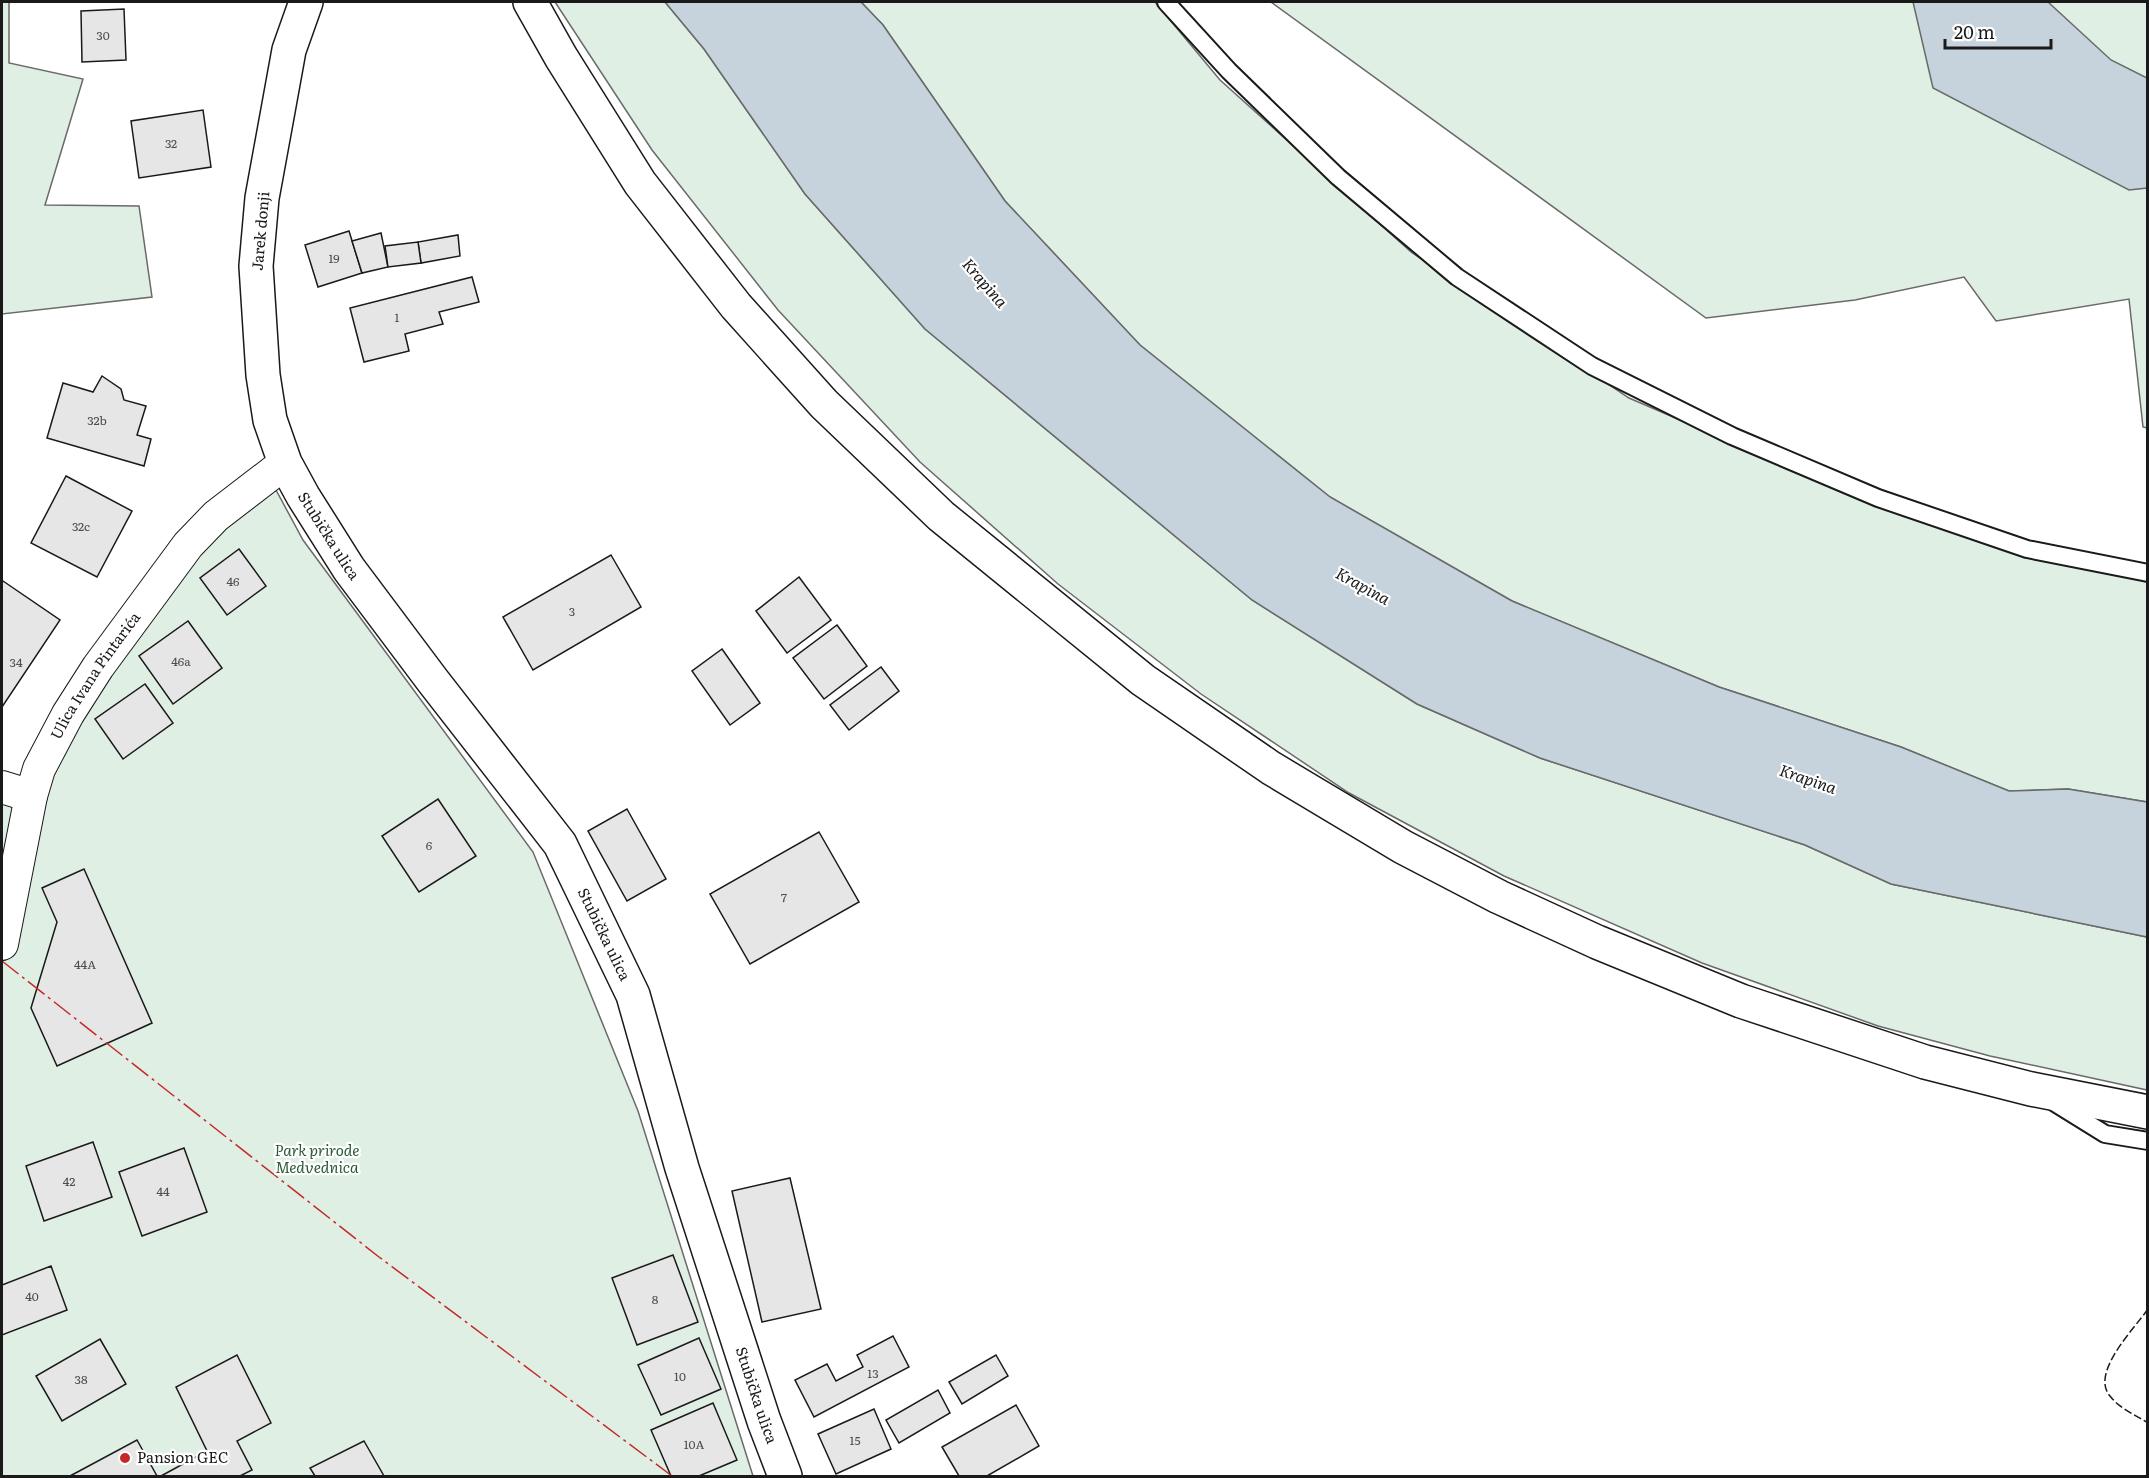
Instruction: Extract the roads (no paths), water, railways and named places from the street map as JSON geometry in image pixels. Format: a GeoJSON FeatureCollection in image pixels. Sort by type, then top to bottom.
{"type":"FeatureCollection","features":[{"type":"Feature","properties":{"kind":"main road","name":"Jarek donji"},"geometry":{"type":"LineString","coordinates":[[285,462],[270,420],[263,375],[256,266],[262,198],[289,50],[306,2]]}},
{"type":"Feature","properties":{"kind":"main road"},"geometry":{"type":"LineString","coordinates":[[530,2],[561,57],[640,183],[736,306],[824,404],[941,516],[1143,680],[1271,768],[1403,847],[1499,897],[1598,942],[1741,1001],[1925,1062],[2031,1089],[2148,1112]]}},
{"type":"Feature","properties":{"kind":"main road","name":"Stubička ulica"},"geometry":{"type":"LineString","coordinates":[[285,462],[303,496],[349,569],[432,681],[560,844],[633,995],[682,1168],[784,1476]]}},
{"type":"Feature","properties":{"kind":"street","name":"Ulica Ivana Pintarića"},"geometry":{"type":"LineString","coordinates":[[2,944],[31,796],[39,768],[68,714],[98,667],[188,545],[216,516],[285,462]]}},
{"type":"Feature","properties":{"kind":"street"},"geometry":{"type":"LineString","coordinates":[[2,787],[31,796]]}},
{"type":"Feature","properties":{"kind":"lane"},"geometry":{"type":"LineString","coordinates":[[1166,2],[1230,71],[1338,177],[1457,277],[1592,366],[1732,436],[1878,498],[2027,549],[2148,573]]}},
{"type":"Feature","properties":{"kind":"lane"},"geometry":{"type":"LineString","coordinates":[[2031,1089],[2105,1134],[2148,1142]]}},
{"type":"Feature","properties":{"kind":"water","name":"Krapina"},"geometry":{"type":"Polygon","coordinates":[[[665,2],[861,2],[883,25],[1005,201],[1140,345],[1330,497],[1512,601],[1719,687],[1901,747],[2009,791],[2068,789],[2147,802],[2147,937],[1891,884],[1805,845],[1540,758],[1417,704],[1252,600],[925,329],[805,194],[704,49],[665,2]]]}},
{"type":"Feature","properties":{"kind":"water"},"geometry":{"type":"Polygon","coordinates":[[[1913,2],[2048,2],[2111,60],[2147,78],[2147,188],[2129,190],[1933,88],[1913,2]]]}},
{"type":"Feature","properties":{"kind":"place","name":"Pansion GEC"},"geometry":{"type":"Point","coordinates":[125,1458]}},
{"type":"Feature","properties":{"kind":"park label","name":"Park prirode Medvednica"},"geometry":{"type":"Point","coordinates":[317,1160]}}]}
